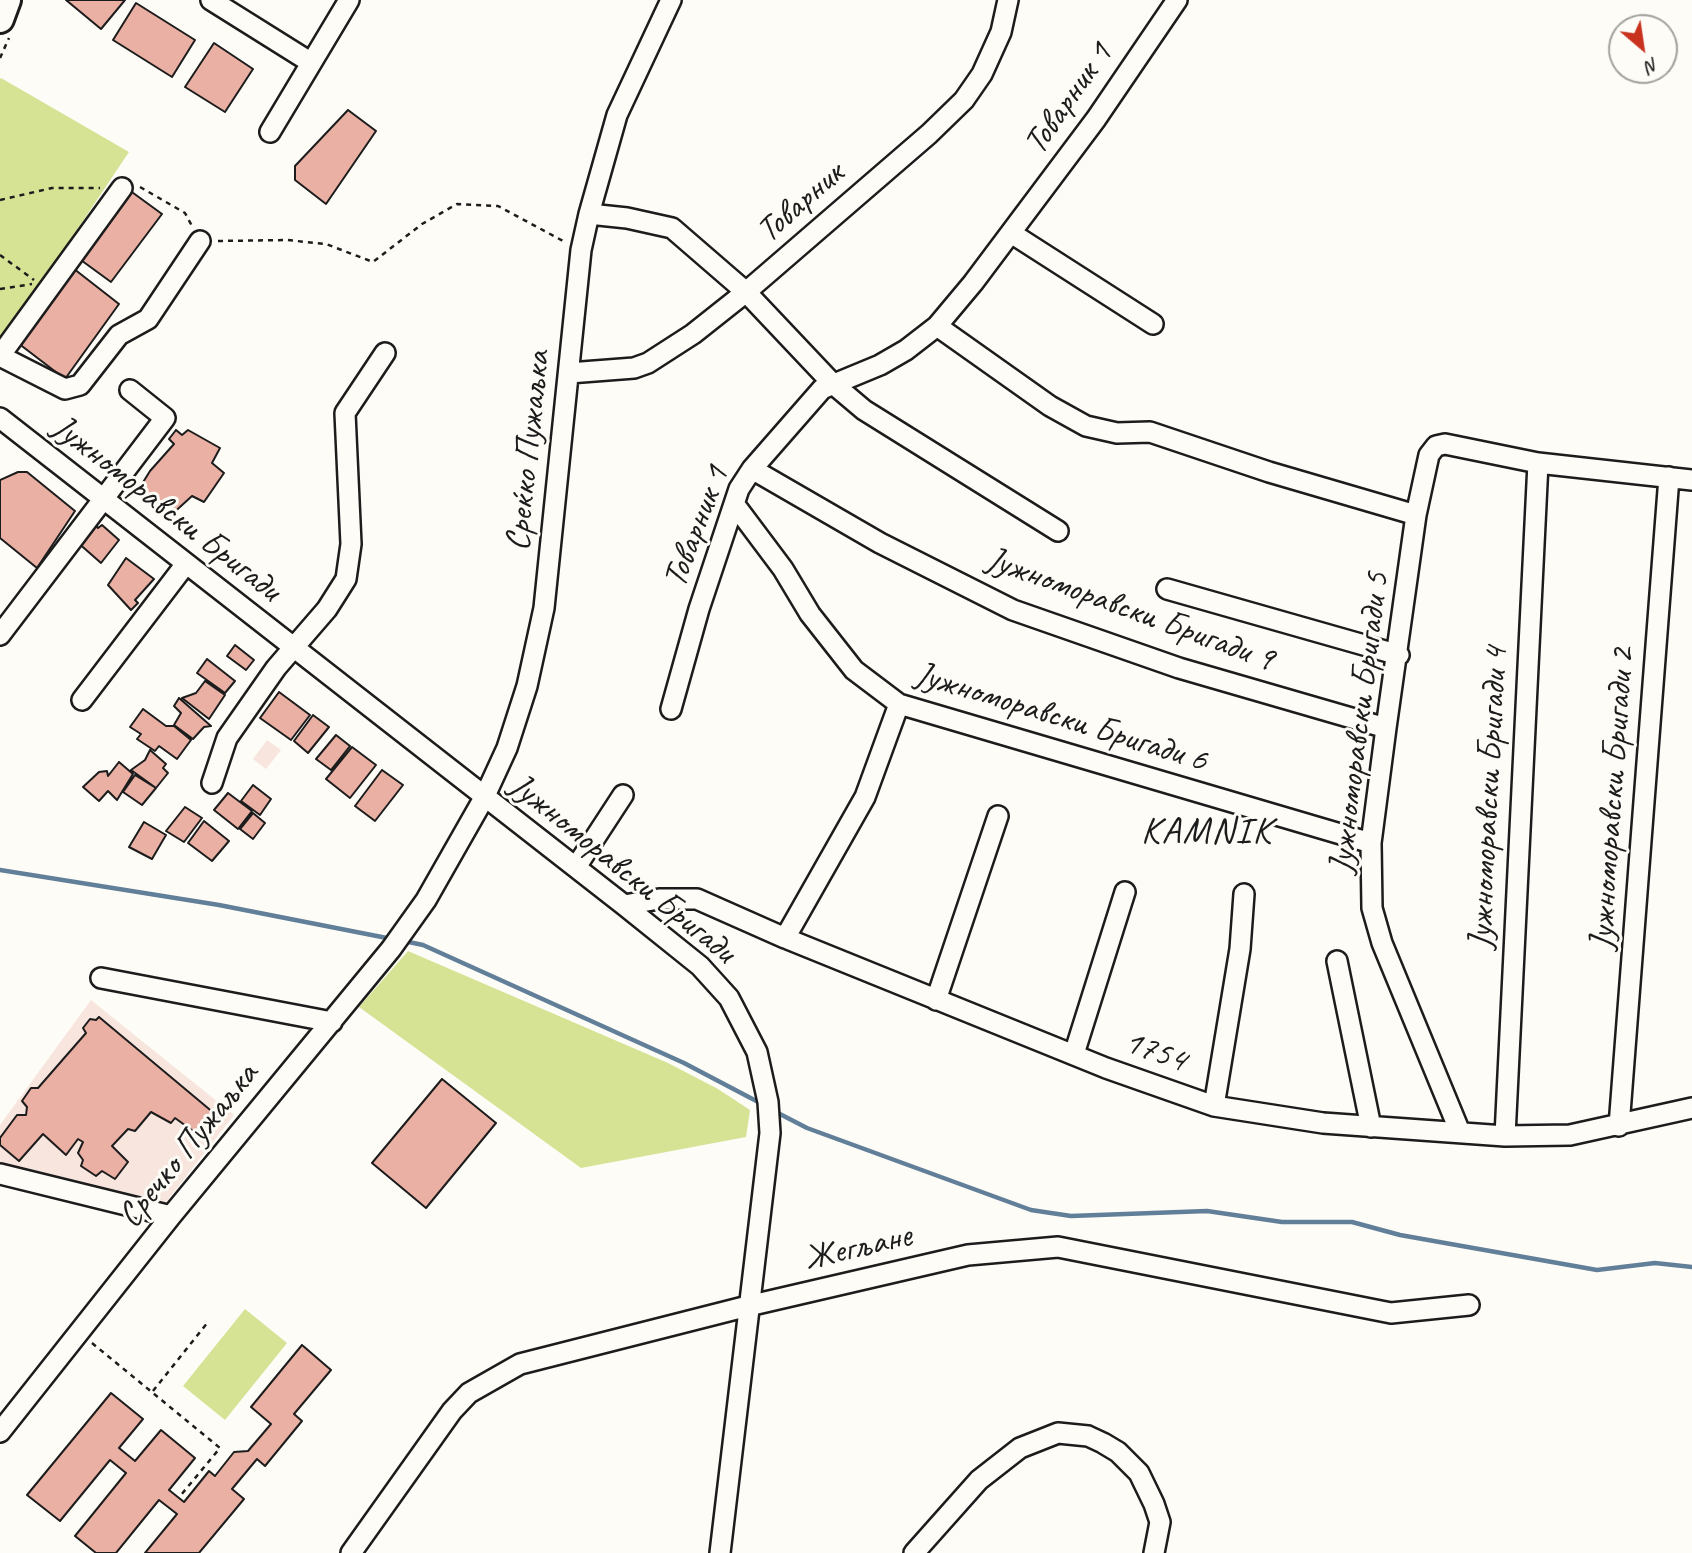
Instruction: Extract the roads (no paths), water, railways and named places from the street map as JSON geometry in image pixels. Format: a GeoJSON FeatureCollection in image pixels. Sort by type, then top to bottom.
{"type":"FeatureCollection","features":[{"type":"Feature","properties":{"kind":"main road"},"geometry":{"type":"LineString","coordinates":[[0,19],[7,0]]}},
{"type":"Feature","properties":{"kind":"street"},"geometry":{"type":"LineString","coordinates":[[211,0],[310,62]]}},
{"type":"Feature","properties":{"kind":"street"},"geometry":{"type":"LineString","coordinates":[[270,132],[349,0]]}},
{"type":"Feature","properties":{"kind":"street","name":"Среќко Пужаљка"},"geometry":{"type":"LineString","coordinates":[[426,900],[484,798],[507,748],[527,686],[544,608],[581,250],[617,115],[671,0]]}},
{"type":"Feature","properties":{"kind":"street","name":"Товарник"},"geometry":{"type":"LineString","coordinates":[[569,373],[634,368],[656,359],[746,292],[929,134],[964,100],[982,74],[996,43],[1007,0]]}},
{"type":"Feature","properties":{"kind":"street","name":"Товарник 1"},"geometry":{"type":"LineString","coordinates":[[671,709],[699,609],[738,489],[751,469],[813,398],[832,383],[880,365],[906,350],[937,326],[1096,120],[1177,0]]}},
{"type":"Feature","properties":{"kind":"street"},"geometry":{"type":"LineString","coordinates":[[116,189],[0,356],[65,389],[80,385],[119,335],[148,319],[200,241]]}},
{"type":"Feature","properties":{"kind":"street","name":"Јужноморавски Бригади 9"},"geometry":{"type":"LineString","coordinates":[[589,214],[627,218],[672,228],[746,292],[832,383],[864,410],[1058,531]]}},
{"type":"Feature","properties":{"kind":"street"},"geometry":{"type":"LineString","coordinates":[[1011,233],[1153,324]]}},
{"type":"Feature","properties":{"kind":"street"},"geometry":{"type":"LineString","coordinates":[[937,326],[1050,406],[1086,426],[1110,433],[1150,432],[1269,472],[1416,515]]}},
{"type":"Feature","properties":{"kind":"street","name":"Јужноморавски Бригади"},"geometry":{"type":"LineString","coordinates":[[212,783],[227,738],[292,648],[327,609],[346,579],[351,544],[345,413],[384,353]]}},
{"type":"Feature","properties":{"kind":"street"},"geometry":{"type":"LineString","coordinates":[[0,635],[165,418],[130,390]]}},
{"type":"Feature","properties":{"kind":"street","name":"Јужноморавски Бригади"},"geometry":{"type":"LineString","coordinates":[[0,418],[624,905],[700,966],[729,998],[757,1052],[768,1102],[770,1133],[720,1553]]}},
{"type":"Feature","properties":{"kind":"street","name":"Јужноморавски Бригади 5"},"geometry":{"type":"LineString","coordinates":[[1460,1132],[1382,943],[1372,908],[1371,844],[1386,728],[1399,656],[1416,515],[1429,455],[1436,446],[1445,444],[1538,463]]}},
{"type":"Feature","properties":{"kind":"street"},"geometry":{"type":"LineString","coordinates":[[1538,463],[1692,480]]}},
{"type":"Feature","properties":{"kind":"street","name":"Јужноморавски Бригади 4"},"geometry":{"type":"LineString","coordinates":[[1505,1136],[1528,618],[1538,463]]}},
{"type":"Feature","properties":{"kind":"street","name":"Јужноморавски Бригади 9"},"geometry":{"type":"LineString","coordinates":[[751,469],[880,543],[1013,610],[1179,668],[1386,728]]}},
{"type":"Feature","properties":{"kind":"street","name":"Јужноморавски Бригади 2"},"geometry":{"type":"LineString","coordinates":[[1619,1126],[1669,477]]}},
{"type":"Feature","properties":{"kind":"street","name":"Јужноморавски Бригади 6"},"geometry":{"type":"LineString","coordinates":[[735,505],[783,569],[810,614],[854,670],[899,704],[1371,844]]}},
{"type":"Feature","properties":{"kind":"street"},"geometry":{"type":"LineString","coordinates":[[82,700],[185,565]]}},
{"type":"Feature","properties":{"kind":"street","name":"Јужноморавски Бригади 9"},"geometry":{"type":"LineString","coordinates":[[1167,589],[1399,656]]}},
{"type":"Feature","properties":{"kind":"street"},"geometry":{"type":"LineString","coordinates":[[785,938],[865,797],[899,704]]}},
{"type":"Feature","properties":{"kind":"street"},"geometry":{"type":"LineString","coordinates":[[576,867],[623,795]]}},
{"type":"Feature","properties":{"kind":"street"},"geometry":{"type":"LineString","coordinates":[[936,1000],[998,816]]}},
{"type":"Feature","properties":{"kind":"street"},"geometry":{"type":"LineString","coordinates":[[1074,1054],[1125,892]]}},
{"type":"Feature","properties":{"kind":"street"},"geometry":{"type":"LineString","coordinates":[[1214,1105],[1240,949],[1244,894]]}},
{"type":"Feature","properties":{"kind":"street","name":"1754"},"geometry":{"type":"LineString","coordinates":[[624,905],[659,899],[697,899],[936,1000],[1214,1105],[1323,1123],[1505,1136],[1570,1135],[1692,1108]]}},
{"type":"Feature","properties":{"kind":"street","name":"Сречко Пужаљка"},"geometry":{"type":"LineString","coordinates":[[0,1432],[9,1408],[79,1333],[171,1216],[391,948],[426,900]]}},
{"type":"Feature","properties":{"kind":"street"},"geometry":{"type":"LineString","coordinates":[[1337,961],[1371,1127]]}},
{"type":"Feature","properties":{"kind":"street"},"geometry":{"type":"LineString","coordinates":[[101,978],[332,1021]]}},
{"type":"Feature","properties":{"kind":"street"},"geometry":{"type":"LineString","coordinates":[[0,1174],[171,1216]]}},
{"type":"Feature","properties":{"kind":"street","name":"Жегљане"},"geometry":{"type":"LineString","coordinates":[[351,1553],[453,1411],[469,1394],[520,1364],[748,1306],[968,1255],[1058,1247],[1391,1312],[1469,1304]]}},
{"type":"Feature","properties":{"kind":"street"},"geometry":{"type":"LineString","coordinates":[[914,1553],[979,1480],[1020,1448],[1058,1433],[1096,1439],[1118,1452],[1139,1474],[1160,1522],[1154,1553]]}},
{"type":"Feature","properties":{"kind":"waterway"},"geometry":{"type":"LineString","coordinates":[[0,870],[219,905],[392,939]]}},
{"type":"Feature","properties":{"kind":"waterway"},"geometry":{"type":"LineString","coordinates":[[404,941],[423,945],[684,1063],[762,1104]]}},
{"type":"Feature","properties":{"kind":"waterway"},"geometry":{"type":"LineString","coordinates":[[776,1112],[807,1128],[1031,1210],[1071,1216],[1207,1211],[1282,1222],[1352,1222],[1400,1235],[1597,1270],[1655,1263],[1692,1267]]}},
{"type":"Feature","properties":{"kind":"district","name":"KAMNIK"},"geometry":{"type":"Point","coordinates":[1207,832]}}]}
